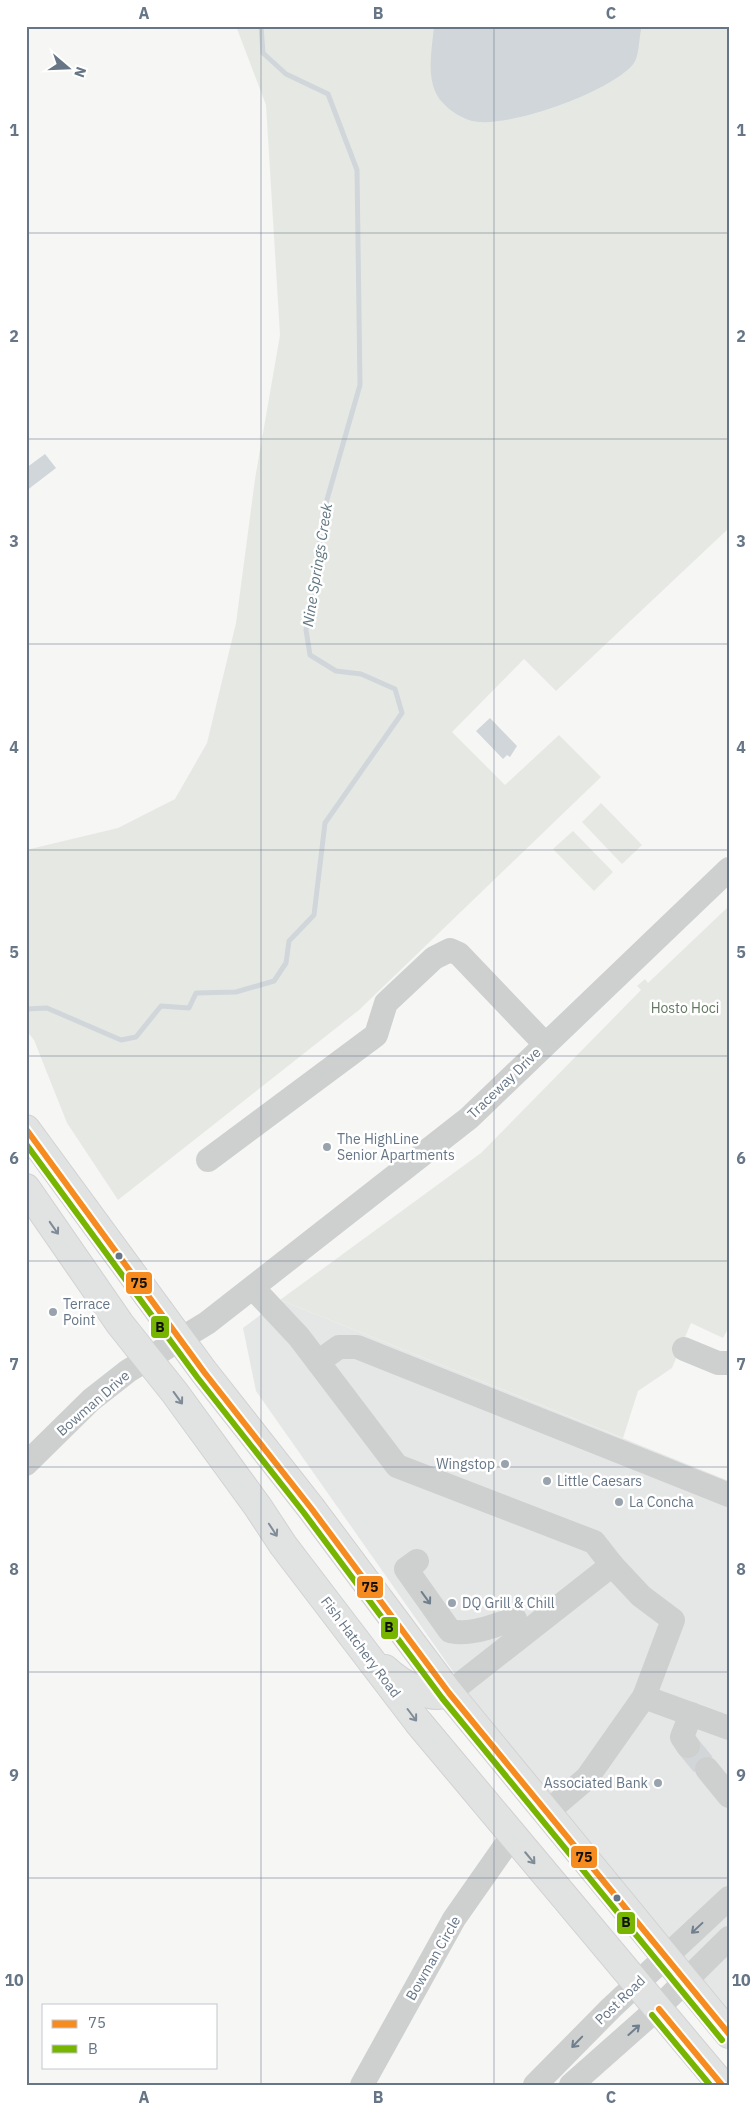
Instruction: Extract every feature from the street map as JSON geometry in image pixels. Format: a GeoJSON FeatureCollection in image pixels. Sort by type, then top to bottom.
{"type":"FeatureCollection","features":[{"type":"Feature","properties":{"kind":"main road","name":"Fish Hatchery Road"},"geometry":{"type":"LineString","coordinates":[[26,1129],[165,1349],[258,1507],[283,1545],[418,1722],[722,2085]]}},
{"type":"Feature","properties":{"kind":"main road","name":"Fish Hatchery Road"},"geometry":{"type":"LineString","coordinates":[[26,1188],[120,1324],[165,1349],[729,2034]]}},
{"type":"Feature","properties":{"kind":"main road"},"geometry":{"type":"LineString","coordinates":[[361,1648],[389,1672],[410,1686],[440,1696],[449,1693]]}},
{"type":"Feature","properties":{"kind":"street","name":"Traceway Drive"},"geometry":{"type":"LineString","coordinates":[[165,1349],[207,1324],[283,1262],[469,1118],[729,869]]}},
{"type":"Feature","properties":{"kind":"street"},"geometry":{"type":"LineString","coordinates":[[208,1160],[376,1035],[386,1003],[434,958],[450,950],[459,954],[545,1044]]}},
{"type":"Feature","properties":{"kind":"street"},"geometry":{"type":"LineString","coordinates":[[253,1288],[299,1337],[397,1466],[594,1542],[612,1565],[641,1596],[673,1620],[644,1697],[587,1778],[546,1813]]}},
{"type":"Feature","properties":{"kind":"street"},"geometry":{"type":"LineString","coordinates":[[318,1362],[339,1347],[357,1347],[729,1495]]}},
{"type":"Feature","properties":{"kind":"street","name":"Bowman Drive"},"geometry":{"type":"LineString","coordinates":[[26,1464],[91,1400],[128,1371],[165,1349]]}},
{"type":"Feature","properties":{"kind":"street"},"geometry":{"type":"LineString","coordinates":[[684,1349],[718,1363],[729,1364]]}},
{"type":"Feature","properties":{"kind":"street"},"geometry":{"type":"LineString","coordinates":[[417,1561],[406,1569],[450,1631],[460,1633],[476,1631],[515,1618]]}},
{"type":"Feature","properties":{"kind":"street"},"geometry":{"type":"LineString","coordinates":[[449,1693],[612,1565]]}},
{"type":"Feature","properties":{"kind":"street"},"geometry":{"type":"LineString","coordinates":[[644,1697],[729,1728]]}},
{"type":"Feature","properties":{"kind":"street"},"geometry":{"type":"LineString","coordinates":[[688,1746],[682,1737],[691,1714]]}},
{"type":"Feature","properties":{"kind":"street"},"geometry":{"type":"LineString","coordinates":[[707,1769],[729,1796]]}},
{"type":"Feature","properties":{"kind":"street","name":"Bowman Circle"},"geometry":{"type":"LineString","coordinates":[[362,2085],[454,1919],[512,1836]]}},
{"type":"Feature","properties":{"kind":"street","name":"Post Road"},"geometry":{"type":"LineString","coordinates":[[535,2085],[637,1983],[729,1898]]}},
{"type":"Feature","properties":{"kind":"street"},"geometry":{"type":"LineString","coordinates":[[571,2085],[658,2008],[729,1938]]}},
{"type":"Feature","properties":{"kind":"shaded area"},"geometry":{"type":"Polygon","coordinates":[[[434,26],[640,26],[641,30],[638,52],[634,63],[622,74],[604,85],[581,97],[530,115],[484,122],[469,120],[451,111],[437,95],[431,76],[434,26]]]}},
{"type":"Feature","properties":{"kind":"shaded area"},"geometry":{"type":"Polygon","coordinates":[[[45,454],[56,468],[26,491],[26,468],[45,454]]]}},
{"type":"Feature","properties":{"kind":"shaded area"},"geometry":{"type":"Polygon","coordinates":[[[490,718],[517,746],[510,757],[507,755],[503,759],[476,731],[490,718]]]}},
{"type":"Feature","properties":{"kind":"shaded area"},"geometry":{"type":"Polygon","coordinates":[[[280,1300],[729,1481],[729,2012],[572,1824],[473,1700],[256,1391],[243,1328],[280,1300]]]}},
{"type":"Feature","properties":{"kind":"green space"},"geometry":{"type":"Polygon","coordinates":[[[236,26],[729,26],[729,528],[556,691],[524,659],[452,732],[505,785],[559,735],[601,777],[359,1010],[118,1200],[67,1123],[34,1040],[26,1030],[26,850],[118,828],[175,799],[207,743],[236,623],[255,479],[280,335],[266,105],[236,26]]]}},
{"type":"Feature","properties":{"kind":"green space"},"geometry":{"type":"Polygon","coordinates":[[[601,803],[642,845],[622,864],[582,822],[601,803]]]}},
{"type":"Feature","properties":{"kind":"green space"},"geometry":{"type":"Polygon","coordinates":[[[573,831],[613,872],[594,891],[553,849],[573,831]]]}},
{"type":"Feature","properties":{"kind":"green space","name":"Hosto Hoci"},"geometry":{"type":"Polygon","coordinates":[[[729,906],[729,1327],[723,1338],[691,1323],[672,1368],[638,1391],[623,1438],[280,1300],[481,1153],[641,990],[637,986],[645,979],[648,983],[729,906]]]}},
{"type":"Feature","properties":{"kind":"waterway","name":"Nine Springs Creek"},"geometry":{"type":"LineString","coordinates":[[26,1009],[47,1008],[121,1040],[136,1037],[161,1006],[189,1008],[196,993],[236,992],[274,981],[286,963],[289,941],[314,915],[325,823],[402,713],[395,689],[361,674],[336,671],[310,655],[306,630],[326,503],[360,385],[357,170],[328,94],[286,74],[263,53],[261,26]]}},
{"type":"Feature","properties":{"kind":"tunnel"},"geometry":{"type":"LineString","coordinates":[[688,1746],[707,1769]]}},
{"type":"Feature","properties":{"kind":"transit line","name":"75"},"geometry":{"type":"LineString","coordinates":[[26,1129],[204,1372],[311,1508],[449,1693],[729,2034]]}},
{"type":"Feature","properties":{"kind":"transit line","name":"B"},"geometry":{"type":"LineString","coordinates":[[26,1144],[197,1377],[304,1513],[442,1698],[722,2040]]}},
{"type":"Feature","properties":{"kind":"transit line","name":"75"},"geometry":{"type":"LineString","coordinates":[[659,2009],[722,2085]]}},
{"type":"Feature","properties":{"kind":"transit line","name":"B"},"geometry":{"type":"LineString","coordinates":[[652,2015],[710,2085]]}},
{"type":"Feature","properties":{"kind":"place","name":"The HighLine Senior Apartments"},"geometry":{"type":"Point","coordinates":[327,1147]}},
{"type":"Feature","properties":{"kind":"place","name":"Terrace Point"},"geometry":{"type":"Point","coordinates":[53,1312]}},
{"type":"Feature","properties":{"kind":"place","name":"Wingstop"},"geometry":{"type":"Point","coordinates":[505,1464]}},
{"type":"Feature","properties":{"kind":"place","name":"Little Caesars"},"geometry":{"type":"Point","coordinates":[547,1481]}},
{"type":"Feature","properties":{"kind":"place","name":"La Concha"},"geometry":{"type":"Point","coordinates":[619,1502]}},
{"type":"Feature","properties":{"kind":"place","name":"DQ Grill & Chill"},"geometry":{"type":"Point","coordinates":[452,1603]}},
{"type":"Feature","properties":{"kind":"place","name":"Associated Bank"},"geometry":{"type":"Point","coordinates":[658,1783]}}]}
